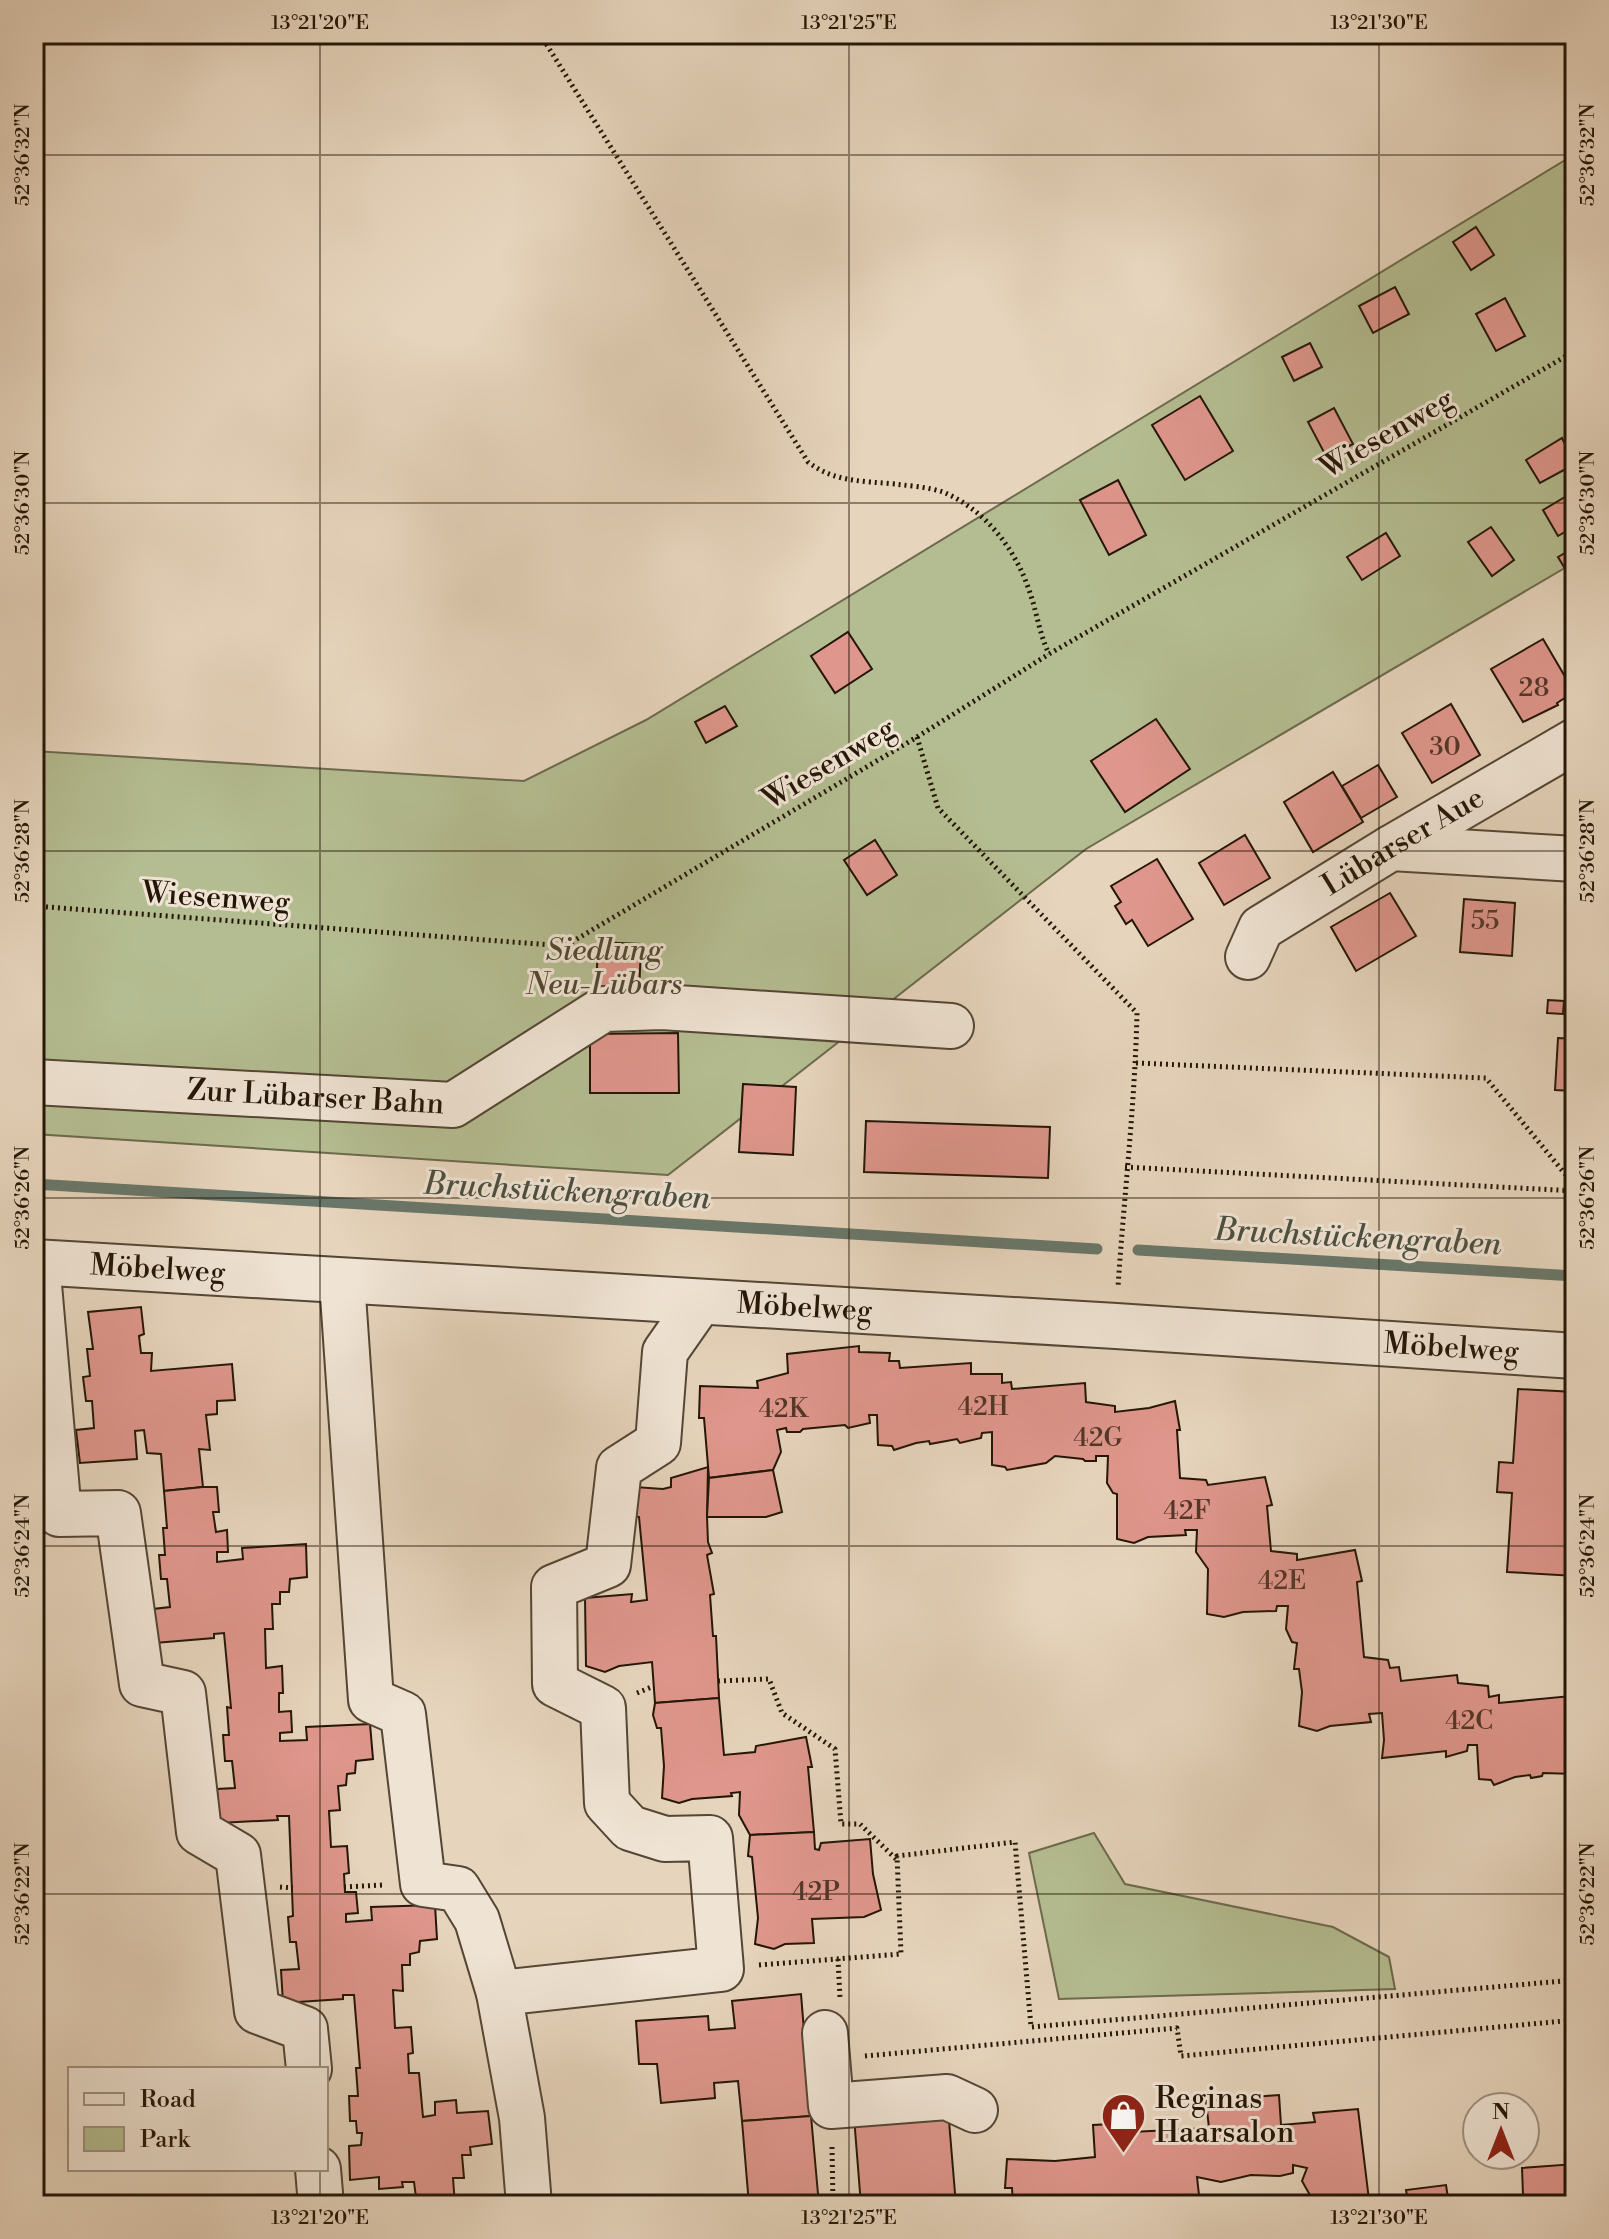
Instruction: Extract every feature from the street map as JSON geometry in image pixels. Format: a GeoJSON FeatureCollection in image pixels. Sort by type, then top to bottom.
{"type":"FeatureCollection","features":[{"type":"Feature","properties":{"kind":"street","name":"Lübarser Aue"},"geometry":{"type":"LineString","coordinates":[[1248,957],[1261,928],[1575,741]]}},
{"type":"Feature","properties":{"kind":"street"},"geometry":{"type":"LineString","coordinates":[[1391,848],[1575,859]]}},
{"type":"Feature","properties":{"kind":"street","name":"Zur Lübarser Bahn"},"geometry":{"type":"LineString","coordinates":[[34,1082],[453,1105],[604,1009],[662,1007],[951,1026]]}},
{"type":"Feature","properties":{"kind":"street"},"geometry":{"type":"LineString","coordinates":[[35,1262],[59,1514],[118,1513],[142,1684],[183,1693],[199,1832],[238,1855],[257,2011],[305,2029],[309,2067]]}},
{"type":"Feature","properties":{"kind":"street","name":"Möbelweg"},"geometry":{"type":"LineString","coordinates":[[35,1262],[1116,1326],[1556,1367]]}},
{"type":"Feature","properties":{"kind":"street"},"geometry":{"type":"LineString","coordinates":[[342,1281],[371,1700],[403,1714],[423,1884],[458,1889],[477,1920],[499,1993],[522,2118],[529,2205]]}},
{"type":"Feature","properties":{"kind":"street"},"geometry":{"type":"LineString","coordinates":[[499,1993],[721,1969],[710,1838],[665,1839],[630,1828],[607,1803],[603,1708],[555,1684],[554,1587],[608,1565],[619,1468],[658,1443],[665,1352],[700,1302]]}},
{"type":"Feature","properties":{"kind":"street"},"geometry":{"type":"LineString","coordinates":[[842,2045],[831,2106],[947,2097],[975,2110]]}},
{"type":"Feature","properties":{"kind":"street"},"geometry":{"type":"LineString","coordinates":[[318,2171],[321,2205]]}},
{"type":"Feature","properties":{"kind":"path"},"geometry":{"type":"LineString","coordinates":[[540,34],[808,462],[825,475],[941,492],[969,506],[995,529],[1015,559],[1049,654]]}},
{"type":"Feature","properties":{"kind":"path","name":"Wiesenweg"},"geometry":{"type":"LineString","coordinates":[[34,906],[565,946],[917,737],[1049,654],[1575,351]]}},
{"type":"Feature","properties":{"kind":"path"},"geometry":{"type":"LineString","coordinates":[[917,737],[938,808],[1137,1013],[1136,1063],[1125,1167],[1118,1291]]}},
{"type":"Feature","properties":{"kind":"path"},"geometry":{"type":"LineString","coordinates":[[1136,1063],[1486,1078],[1575,1188]]}},
{"type":"Feature","properties":{"kind":"path"},"geometry":{"type":"LineString","coordinates":[[1125,1167],[1575,1188]]}},
{"type":"Feature","properties":{"kind":"path"},"geometry":{"type":"LineString","coordinates":[[718,1681],[769,1679],[782,1713],[835,1749],[841,1824],[860,1824],[897,1860]]}},
{"type":"Feature","properties":{"kind":"path"},"geometry":{"type":"LineString","coordinates":[[721,1969],[901,1954],[897,1856],[1015,1842],[1031,2027],[1575,1980]]}},
{"type":"Feature","properties":{"kind":"path"},"geometry":{"type":"LineString","coordinates":[[842,2045],[1055,2038],[1177,2028],[1181,2056],[1575,2020]]}},
{"type":"Feature","properties":{"kind":"path"},"geometry":{"type":"LineString","coordinates":[[1054,2025],[1055,2038]]}},
{"type":"Feature","properties":{"kind":"path"},"geometry":{"type":"LineString","coordinates":[[831,2106],[833,2205]]}},
{"type":"Feature","properties":{"kind":"green space","name":"Siedlung Neu-Lübars"},"geometry":{"type":"Polygon","coordinates":[[[1575,154],[1575,562],[1086,849],[668,1175],[34,1134],[34,751],[524,781],[646,720],[1575,154]]]}},
{"type":"Feature","properties":{"kind":"green space"},"geometry":{"type":"Polygon","coordinates":[[[1094,1833],[1125,1884],[1333,1927],[1389,1957],[1395,1989],[1059,1999],[1029,1853],[1094,1833]]]}},
{"type":"Feature","properties":{"kind":"building"},"geometry":{"type":"Polygon","coordinates":[[[1476,227],[1494,255],[1471,270],[1453,242],[1476,227]]]}},
{"type":"Feature","properties":{"kind":"building"},"geometry":{"type":"Polygon","coordinates":[[[1395,287],[1409,314],[1373,333],[1359,306],[1395,287]]]}},
{"type":"Feature","properties":{"kind":"building"},"geometry":{"type":"Polygon","coordinates":[[[1505,298],[1525,336],[1496,351],[1476,314],[1505,298]]]}},
{"type":"Feature","properties":{"kind":"building"},"geometry":{"type":"Polygon","coordinates":[[[1310,343],[1322,367],[1294,381],[1282,357],[1310,343]]]}},
{"type":"Feature","properties":{"kind":"building"},"geometry":{"type":"Polygon","coordinates":[[[1200,396],[1233,451],[1185,480],[1152,425],[1200,396]]]}},
{"type":"Feature","properties":{"kind":"building"},"geometry":{"type":"Polygon","coordinates":[[[1334,408],[1353,444],[1327,458],[1308,422],[1334,408]]]}},
{"type":"Feature","properties":{"kind":"building"},"geometry":{"type":"Polygon","coordinates":[[[1562,438],[1575,464],[1540,483],[1526,460],[1562,438]]]}},
{"type":"Feature","properties":{"kind":"building"},"geometry":{"type":"Polygon","coordinates":[[[1118,480],[1146,535],[1109,555],[1080,500],[1118,480]]]}},
{"type":"Feature","properties":{"kind":"building"},"geometry":{"type":"Polygon","coordinates":[[[1575,491],[1575,526],[1558,536],[1543,510],[1575,491]]]}},
{"type":"Feature","properties":{"kind":"building"},"geometry":{"type":"Polygon","coordinates":[[[1491,527],[1514,560],[1492,576],[1468,542],[1491,527]]]}},
{"type":"Feature","properties":{"kind":"building"},"geometry":{"type":"Polygon","coordinates":[[[1386,533],[1400,556],[1362,580],[1347,557],[1386,533]]]}},
{"type":"Feature","properties":{"kind":"building"},"geometry":{"type":"Polygon","coordinates":[[[1572,549],[1575,561],[1564,567],[1558,557],[1572,549]]]}},
{"type":"Feature","properties":{"kind":"building"},"geometry":{"type":"Polygon","coordinates":[[[848,632],[872,669],[835,693],[811,656],[848,632]]]}},
{"type":"Feature","properties":{"kind":"building"},"geometry":{"type":"Polygon","coordinates":[[[1543,639],[1574,692],[1558,705],[1523,722],[1491,669],[1543,639]]]}},
{"type":"Feature","properties":{"kind":"building"},"geometry":{"type":"Polygon","coordinates":[[[1451,704],[1480,755],[1432,783],[1402,733],[1451,704]]]}},
{"type":"Feature","properties":{"kind":"building"},"geometry":{"type":"Polygon","coordinates":[[[725,706],[737,726],[706,743],[695,722],[725,706]]]}},
{"type":"Feature","properties":{"kind":"building"},"geometry":{"type":"Polygon","coordinates":[[[1156,719],[1190,769],[1125,812],[1091,761],[1156,719]]]}},
{"type":"Feature","properties":{"kind":"building"},"geometry":{"type":"Polygon","coordinates":[[[1378,765],[1397,797],[1361,818],[1342,786],[1378,765]]]}},
{"type":"Feature","properties":{"kind":"building"},"geometry":{"type":"Polygon","coordinates":[[[1333,772],[1363,822],[1313,852],[1284,802],[1333,772]]]}},
{"type":"Feature","properties":{"kind":"building"},"geometry":{"type":"Polygon","coordinates":[[[1245,835],[1270,878],[1224,905],[1199,863],[1245,835]]]}},
{"type":"Feature","properties":{"kind":"building"},"geometry":{"type":"Polygon","coordinates":[[[875,840],[897,875],[867,895],[844,860],[875,840]]]}},
{"type":"Feature","properties":{"kind":"building"},"geometry":{"type":"Polygon","coordinates":[[[1157,859],[1193,919],[1148,946],[1132,920],[1126,924],[1115,906],[1121,902],[1111,886],[1157,859]]]}},
{"type":"Feature","properties":{"kind":"building"},"geometry":{"type":"Polygon","coordinates":[[[1390,893],[1416,936],[1356,971],[1331,927],[1390,893]]]}},
{"type":"Feature","properties":{"kind":"building"},"geometry":{"type":"Polygon","coordinates":[[[1574,898],[1575,956],[1571,956],[1574,898]]]}},
{"type":"Feature","properties":{"kind":"building"},"geometry":{"type":"Polygon","coordinates":[[[1464,899],[1515,903],[1512,956],[1460,952],[1464,899]]]}},
{"type":"Feature","properties":{"kind":"building"},"geometry":{"type":"Polygon","coordinates":[[[598,942],[641,944],[639,995],[596,993],[598,942]]]}},
{"type":"Feature","properties":{"kind":"building"},"geometry":{"type":"Polygon","coordinates":[[[1548,1000],[1564,1001],[1563,1014],[1547,1013],[1548,1000]]]}},
{"type":"Feature","properties":{"kind":"building"},"geometry":{"type":"Polygon","coordinates":[[[678,1033],[679,1093],[590,1093],[590,1034],[678,1033]]]}},
{"type":"Feature","properties":{"kind":"building"},"geometry":{"type":"Polygon","coordinates":[[[1558,1038],[1575,1039],[1575,1091],[1555,1090],[1558,1038]]]}},
{"type":"Feature","properties":{"kind":"building"},"geometry":{"type":"Polygon","coordinates":[[[743,1084],[796,1087],[793,1155],[739,1152],[743,1084]]]}},
{"type":"Feature","properties":{"kind":"building"},"geometry":{"type":"Polygon","coordinates":[[[866,1121],[1050,1127],[1048,1178],[864,1172],[866,1121]]]}},
{"type":"Feature","properties":{"kind":"building"},"geometry":{"type":"Polygon","coordinates":[[[141,1307],[144,1334],[139,1336],[141,1353],[152,1353],[151,1371],[232,1364],[235,1400],[217,1401],[217,1414],[206,1415],[210,1450],[199,1449],[203,1487],[164,1491],[161,1454],[147,1453],[144,1430],[135,1431],[137,1459],[80,1463],[76,1430],[94,1428],[92,1401],[86,1401],[83,1377],[90,1376],[87,1349],[93,1349],[88,1312],[141,1307]]]}},
{"type":"Feature","properties":{"kind":"building"},"geometry":{"type":"Polygon","coordinates":[[[859,1346],[859,1352],[890,1353],[889,1361],[899,1361],[900,1368],[971,1363],[971,1374],[1002,1374],[1002,1383],[1011,1382],[1012,1389],[1085,1383],[1086,1402],[1115,1406],[1115,1412],[1175,1401],[1180,1430],[1177,1430],[1180,1478],[1206,1480],[1208,1485],[1265,1477],[1272,1505],[1267,1506],[1271,1551],[1297,1554],[1297,1560],[1355,1550],[1362,1581],[1357,1582],[1364,1657],[1388,1660],[1390,1668],[1399,1667],[1401,1681],[1457,1675],[1458,1683],[1488,1686],[1489,1697],[1499,1695],[1499,1703],[1571,1696],[1575,1713],[1575,1774],[1543,1773],[1531,1778],[1530,1775],[1515,1777],[1494,1785],[1491,1780],[1479,1779],[1477,1745],[1468,1745],[1467,1751],[1446,1757],[1446,1751],[1382,1758],[1382,1713],[1369,1714],[1371,1722],[1330,1726],[1317,1731],[1299,1726],[1302,1692],[1299,1669],[1294,1669],[1297,1643],[1292,1642],[1286,1629],[1288,1606],[1277,1606],[1276,1611],[1243,1612],[1224,1617],[1207,1614],[1208,1569],[1196,1552],[1197,1530],[1185,1530],[1186,1535],[1148,1537],[1134,1543],[1117,1539],[1117,1494],[1107,1483],[1108,1456],[1096,1456],[1096,1461],[1085,1461],[1055,1456],[1046,1463],[1007,1470],[992,1465],[992,1432],[960,1443],[957,1439],[930,1444],[929,1441],[894,1450],[892,1446],[878,1445],[877,1415],[869,1415],[870,1423],[848,1428],[845,1425],[803,1429],[800,1432],[787,1432],[786,1428],[777,1430],[781,1452],[773,1470],[709,1478],[704,1418],[699,1418],[700,1386],[758,1388],[757,1381],[788,1373],[787,1354],[859,1346]]]}},
{"type":"Feature","properties":{"kind":"building"},"geometry":{"type":"Polygon","coordinates":[[[1518,1389],[1575,1392],[1575,1576],[1507,1572],[1512,1493],[1497,1492],[1499,1462],[1513,1463],[1518,1389]]]}},
{"type":"Feature","properties":{"kind":"building"},"geometry":{"type":"Polygon","coordinates":[[[708,1467],[708,1542],[712,1553],[707,1555],[714,1594],[710,1595],[713,1636],[716,1636],[719,1698],[655,1703],[652,1662],[619,1666],[605,1672],[586,1666],[585,1598],[632,1594],[631,1602],[647,1600],[639,1517],[634,1516],[635,1487],[671,1487],[671,1478],[708,1467]]]}},
{"type":"Feature","properties":{"kind":"building"},"geometry":{"type":"Polygon","coordinates":[[[773,1470],[782,1512],[766,1517],[707,1517],[709,1478],[773,1470]]]}},
{"type":"Feature","properties":{"kind":"building"},"geometry":{"type":"Polygon","coordinates":[[[217,1487],[219,1512],[213,1512],[216,1532],[227,1530],[228,1552],[217,1552],[217,1562],[243,1559],[242,1548],[306,1544],[307,1577],[290,1579],[289,1592],[280,1592],[280,1604],[272,1604],[273,1629],[265,1629],[266,1668],[282,1666],[283,1693],[279,1693],[279,1712],[291,1711],[292,1732],[280,1733],[280,1741],[307,1740],[306,1727],[370,1724],[373,1759],[356,1761],[355,1773],[347,1774],[346,1785],[338,1786],[340,1810],[329,1811],[331,1847],[347,1846],[349,1873],[344,1874],[345,1892],[356,1892],[358,1913],[346,1914],[346,1922],[372,1920],[371,1907],[435,1905],[437,1939],[420,1941],[419,1952],[410,1954],[410,1965],[402,1965],[403,1991],[393,1990],[395,2028],[411,2027],[413,2053],[408,2054],[409,2073],[419,2073],[423,2117],[435,2115],[435,2102],[456,2100],[457,2113],[488,2111],[492,2144],[470,2147],[471,2155],[462,2155],[464,2178],[453,2178],[455,2205],[417,2205],[414,2182],[402,2182],[403,2187],[379,2189],[379,2177],[350,2180],[349,2146],[361,2145],[362,2133],[357,2133],[356,2121],[350,2121],[349,2096],[358,2096],[356,2068],[360,2068],[354,1995],[343,1995],[343,1999],[283,2003],[281,1970],[299,1969],[296,1942],[290,1942],[288,1917],[293,1916],[289,1816],[277,1816],[278,1820],[219,1823],[217,1789],[235,1788],[232,1761],[225,1761],[223,1735],[229,1735],[227,1707],[231,1708],[224,1633],[214,1634],[214,1638],[155,1643],[153,1609],[170,1607],[167,1579],[161,1579],[159,1555],[165,1555],[163,1528],[167,1528],[164,1491],[217,1487]]]}},
{"type":"Feature","properties":{"kind":"building"},"geometry":{"type":"Polygon","coordinates":[[[719,1698],[724,1755],[755,1752],[756,1746],[806,1737],[812,1767],[808,1767],[814,1832],[750,1835],[739,1815],[740,1792],[731,1793],[732,1796],[679,1803],[662,1798],[664,1766],[661,1728],[657,1728],[653,1715],[655,1703],[719,1698]]]}},
{"type":"Feature","properties":{"kind":"building"},"geometry":{"type":"Polygon","coordinates":[[[814,1832],[815,1849],[819,1850],[821,1843],[870,1839],[881,1910],[864,1917],[812,1919],[814,1943],[785,1944],[774,1949],[755,1944],[758,1918],[752,1857],[748,1856],[750,1835],[814,1832]]]}},
{"type":"Feature","properties":{"kind":"building"},"geometry":{"type":"Polygon","coordinates":[[[801,1994],[811,2116],[742,2121],[738,2081],[714,2083],[715,2098],[661,2103],[657,2064],[639,2064],[636,2021],[708,2016],[709,2030],[735,2028],[732,2001],[801,1994]]]}},
{"type":"Feature","properties":{"kind":"building"},"geometry":{"type":"Polygon","coordinates":[[[1279,2095],[1281,2125],[1315,2122],[1313,2113],[1358,2109],[1369,2200],[1407,2196],[1406,2190],[1446,2185],[1448,2198],[1523,2195],[1522,2171],[1541,2171],[1541,2167],[1575,2164],[1575,2205],[1314,2205],[1314,2197],[1302,2181],[1307,2168],[1293,2165],[1293,2173],[1280,2176],[1251,2175],[1221,2182],[1197,2177],[1199,2195],[1137,2198],[1108,2204],[1013,2205],[1012,2188],[1005,2188],[1007,2159],[1055,2161],[1095,2157],[1093,2125],[1130,2123],[1132,2132],[1209,2128],[1206,2101],[1279,2095]]]}},
{"type":"Feature","properties":{"kind":"building"},"geometry":{"type":"Polygon","coordinates":[[[948,2109],[956,2205],[861,2205],[854,2117],[948,2109]]]}},
{"type":"Feature","properties":{"kind":"building"},"geometry":{"type":"Polygon","coordinates":[[[811,2116],[819,2205],[749,2205],[742,2121],[811,2116]]]}},
{"type":"Feature","properties":{"kind":"waterway","name":"Bruchstückengraben"},"geometry":{"type":"LineString","coordinates":[[34,1184],[1097,1249]]}},
{"type":"Feature","properties":{"kind":"waterway","name":"Bruchstückengraben"},"geometry":{"type":"LineString","coordinates":[[1138,1250],[1575,1276]]}},
{"type":"Feature","properties":{"kind":"place","name":"Reginas Haarsalon"},"geometry":{"type":"Point","coordinates":[1124,2155]}}]}
